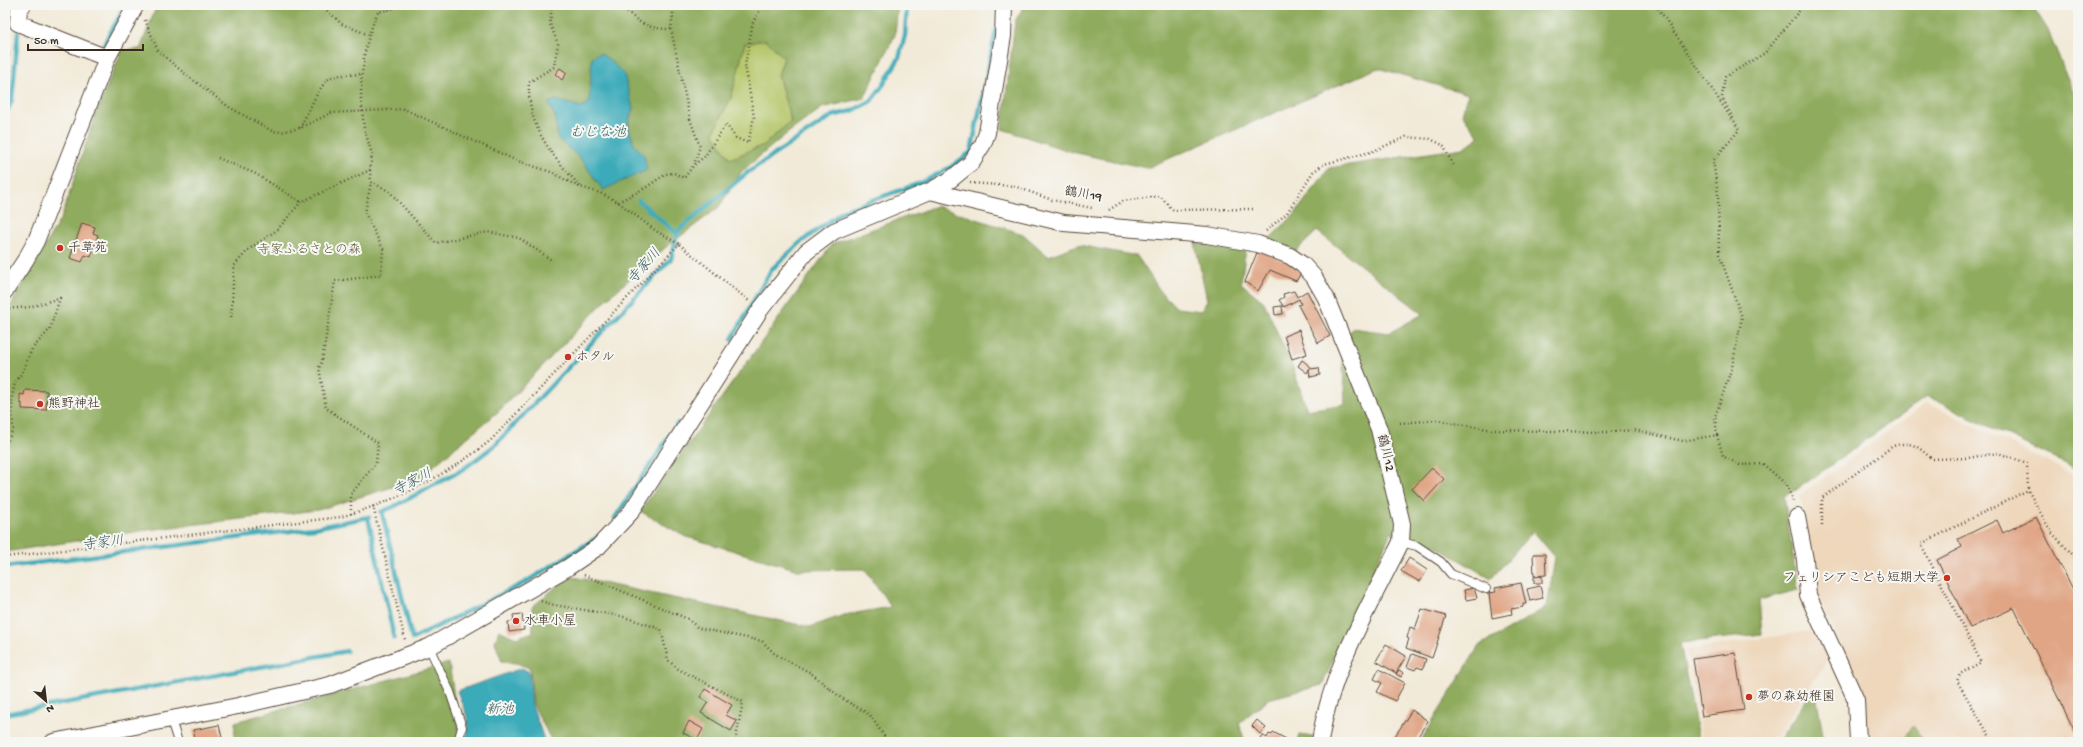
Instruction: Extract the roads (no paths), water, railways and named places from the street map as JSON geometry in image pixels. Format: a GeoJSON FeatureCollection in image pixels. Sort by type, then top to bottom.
{"type":"FeatureCollection","features":[{"type":"Feature","properties":{"kind":"street"},"geometry":{"type":"LineString","coordinates":[[22,5],[19,9],[18,23],[107,58]]}},
{"type":"Feature","properties":{"kind":"street"},"geometry":{"type":"LineString","coordinates":[[53,742],[171,720],[330,685],[429,647],[566,568],[598,547],[631,512],[760,310],[806,252],[819,240],[834,231],[930,191],[950,180],[971,163],[984,144],[987,133],[1003,36],[1004,5]]}},
{"type":"Feature","properties":{"kind":"street"},"geometry":{"type":"LineString","coordinates":[[5,290],[36,241],[107,58],[136,6]]}},
{"type":"Feature","properties":{"kind":"street","name":"鶴川12"},"geometry":{"type":"LineString","coordinates":[[930,191],[1064,223],[1207,236],[1258,244],[1275,249],[1303,265],[1319,286],[1379,429],[1402,524],[1401,542],[1346,654],[1330,698],[1320,742]]}},
{"type":"Feature","properties":{"kind":"street"},"geometry":{"type":"LineString","coordinates":[[1797,517],[1805,560],[1808,595],[1856,700],[1858,742]]}},
{"type":"Feature","properties":{"kind":"lane"},"geometry":{"type":"LineString","coordinates":[[1401,542],[1417,546],[1441,562],[1452,574],[1486,589]]}},
{"type":"Feature","properties":{"kind":"lane"},"geometry":{"type":"LineString","coordinates":[[429,647],[450,692],[462,727],[458,742]]}},
{"type":"Feature","properties":{"kind":"lane"},"geometry":{"type":"LineString","coordinates":[[171,720],[178,742]]}},
{"type":"Feature","properties":{"kind":"water","name":"むじな池"},"geometry":{"type":"Polygon","coordinates":[[[600,53],[610,60],[624,74],[633,108],[628,124],[634,145],[644,155],[647,170],[603,190],[580,158],[558,139],[555,116],[548,103],[556,100],[581,107],[589,103],[592,57],[600,53]]]}},
{"type":"Feature","properties":{"kind":"water","name":"新池"},"geometry":{"type":"Polygon","coordinates":[[[522,668],[529,672],[532,705],[545,742],[466,742],[468,719],[457,691],[522,668]]]}},
{"type":"Feature","properties":{"kind":"waterway"},"geometry":{"type":"LineString","coordinates":[[101,53],[107,38],[126,5]]}},
{"type":"Feature","properties":{"kind":"waterway","name":"寺家川"},"geometry":{"type":"LineString","coordinates":[[381,512],[462,470],[494,446],[671,259],[678,231],[748,172],[832,116],[852,111],[871,101],[883,85],[899,58],[905,35],[907,5]]}},
{"type":"Feature","properties":{"kind":"waterway"},"geometry":{"type":"LineString","coordinates":[[732,339],[771,270],[801,242],[845,210],[923,182],[951,167],[971,152],[996,30]]}},
{"type":"Feature","properties":{"kind":"waterway"},"geometry":{"type":"LineString","coordinates":[[5,116],[12,100],[18,33]]}},
{"type":"Feature","properties":{"kind":"waterway"},"geometry":{"type":"LineString","coordinates":[[639,201],[677,234]]}},
{"type":"Feature","properties":{"kind":"waterway"},"geometry":{"type":"LineString","coordinates":[[615,518],[678,423]]}},
{"type":"Feature","properties":{"kind":"waterway"},"geometry":{"type":"LineString","coordinates":[[382,512],[412,639],[526,582],[598,537]]}},
{"type":"Feature","properties":{"kind":"waterway"},"geometry":{"type":"LineString","coordinates":[[368,517],[394,638]]}},
{"type":"Feature","properties":{"kind":"waterway","name":"寺家川"},"geometry":{"type":"LineString","coordinates":[[5,567],[314,528],[369,517]]}},
{"type":"Feature","properties":{"kind":"waterway"},"geometry":{"type":"LineString","coordinates":[[5,714],[347,651]]}},
{"type":"Feature","properties":{"kind":"place","name":"千草苑"},"geometry":{"type":"Point","coordinates":[60,248]}},
{"type":"Feature","properties":{"kind":"place","name":"ホタル"},"geometry":{"type":"Point","coordinates":[568,357]}},
{"type":"Feature","properties":{"kind":"place","name":"熊野神社"},"geometry":{"type":"Point","coordinates":[40,404]}},
{"type":"Feature","properties":{"kind":"place","name":"フェリシアこども短期大学"},"geometry":{"type":"Point","coordinates":[1947,578]}},
{"type":"Feature","properties":{"kind":"place","name":"水車小屋"},"geometry":{"type":"Point","coordinates":[516,621]}},
{"type":"Feature","properties":{"kind":"place","name":"夢の森幼稚園"},"geometry":{"type":"Point","coordinates":[1749,697]}},
{"type":"Feature","properties":{"kind":"park label","name":"寺家ふるさとの森"},"geometry":{"type":"Point","coordinates":[309,250]}}]}
